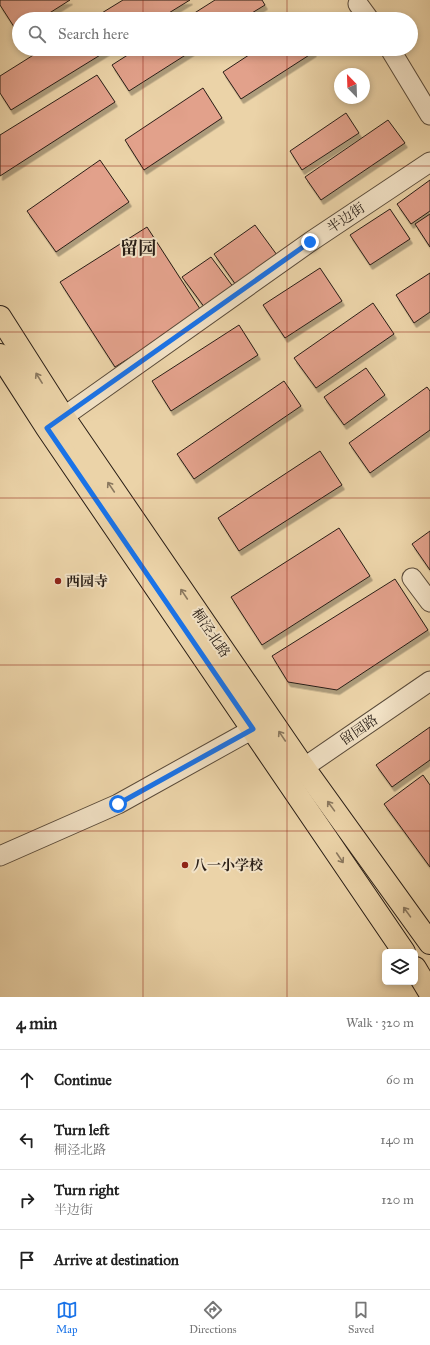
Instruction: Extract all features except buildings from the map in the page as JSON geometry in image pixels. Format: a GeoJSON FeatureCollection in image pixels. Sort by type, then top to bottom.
{"type":"FeatureCollection","features":[{"type":"Feature","properties":{"kind":"main road","name":"桐泾北路"},"geometry":{"type":"LineString","coordinates":[[0,317],[55,422],[253,729],[295,774],[430,943]]}},
{"type":"Feature","properties":{"kind":"main road","name":"桐泾北路"},"geometry":{"type":"LineString","coordinates":[[0,355],[55,422],[295,774],[403,949]]}},
{"type":"Feature","properties":{"kind":"main road","name":"桐泾北路"},"geometry":{"type":"LineString","coordinates":[[418,973],[430,993]]}},
{"type":"Feature","properties":{"kind":"street"},"geometry":{"type":"LineString","coordinates":[[358,4],[364,12]]}},
{"type":"Feature","properties":{"kind":"street"},"geometry":{"type":"LineString","coordinates":[[394,56],[430,114]]}},
{"type":"Feature","properties":{"kind":"street","name":"半边街"},"geometry":{"type":"LineString","coordinates":[[55,422],[310,242],[430,162]]}},
{"type":"Feature","properties":{"kind":"street"},"geometry":{"type":"LineString","coordinates":[[412,578],[430,602]]}},
{"type":"Feature","properties":{"kind":"street","name":"留园路"},"geometry":{"type":"LineString","coordinates":[[295,774],[430,681]]}},
{"type":"Feature","properties":{"kind":"street"},"geometry":{"type":"LineString","coordinates":[[0,856],[118,804],[253,729]]}},
{"type":"Feature","properties":{"kind":"place","name":"西园寺"},"geometry":{"type":"Point","coordinates":[58,581]}},
{"type":"Feature","properties":{"kind":"place","name":"八一小学校"},"geometry":{"type":"Point","coordinates":[185,865]}},
{"type":"Feature","properties":{"kind":"district","name":"留园"},"geometry":{"type":"Point","coordinates":[138,248]}},
{"type":"Feature","properties":{"kind":"route"},"geometry":{"type":"LineString","coordinates":[[118,804],[253,729],[47,428],[310,242]]}}]}
